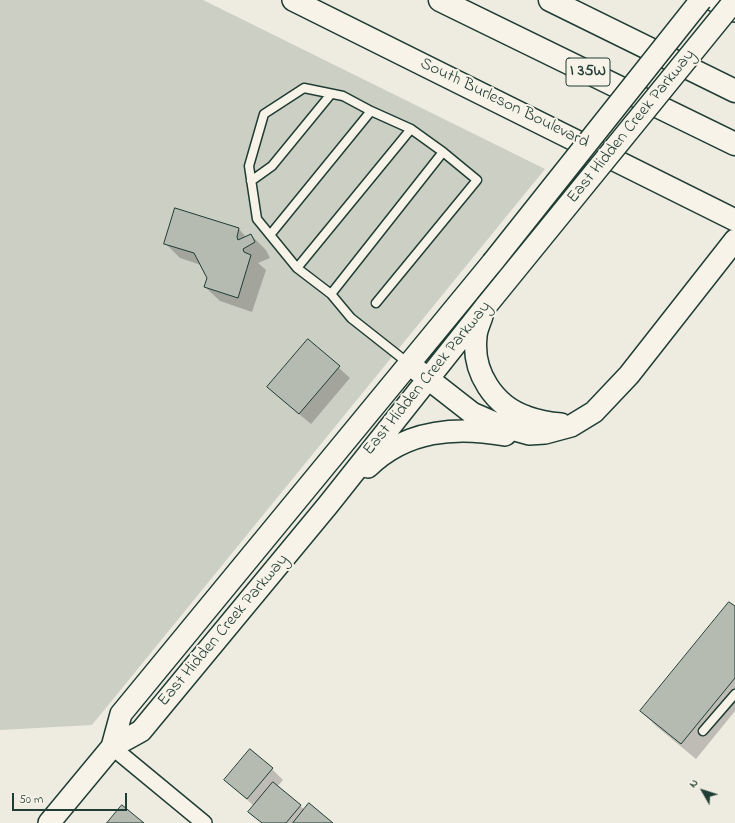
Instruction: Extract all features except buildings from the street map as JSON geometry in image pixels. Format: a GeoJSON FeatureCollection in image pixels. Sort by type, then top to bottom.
{"type":"FeatureCollection","features":[{"type":"Feature","properties":{"kind":"highway","name":"I 35W"},"geometry":{"type":"LineString","coordinates":[[440,0],[735,144]]}},
{"type":"Feature","properties":{"kind":"highway"},"geometry":{"type":"LineString","coordinates":[[550,0],[735,91]]}},
{"type":"Feature","properties":{"kind":"main road","name":"South Burleson Boulevard"},"geometry":{"type":"LineString","coordinates":[[293,0],[735,220]]}},
{"type":"Feature","properties":{"kind":"main road","name":"East Hidden Creek Parkway"},"geometry":{"type":"LineString","coordinates":[[112,747],[121,714],[469,292],[701,0]]}},
{"type":"Feature","properties":{"kind":"main road"},"geometry":{"type":"LineString","coordinates":[[713,0],[735,11]]}},
{"type":"Feature","properties":{"kind":"main road","name":"East Hidden Creek Parkway"},"geometry":{"type":"LineString","coordinates":[[49,823],[112,747],[141,731],[328,505],[486,306],[735,0]]}},
{"type":"Feature","properties":{"kind":"main road"},"geometry":{"type":"LineString","coordinates":[[328,505],[379,457],[403,443],[423,436],[457,431],[484,432],[517,438],[529,434],[545,433],[571,426],[594,412],[629,374],[735,240]]}},
{"type":"Feature","properties":{"kind":"main road"},"geometry":{"type":"LineString","coordinates":[[486,306],[476,336],[476,358],[481,376],[493,394],[505,405],[526,417],[571,426]]}},
{"type":"Feature","properties":{"kind":"main road"},"geometry":{"type":"LineString","coordinates":[[409,364],[472,413],[504,427],[529,434]]}},
{"type":"Feature","properties":{"kind":"street"},"geometry":{"type":"LineString","coordinates":[[112,747],[204,823]]}},
{"type":"Feature","properties":{"kind":"lane"},"geometry":{"type":"LineString","coordinates":[[376,303],[477,180],[443,152],[411,129],[371,111],[343,96],[304,88],[264,114],[249,166],[257,219],[297,268],[331,294],[351,318],[409,364]]}},
{"type":"Feature","properties":{"kind":"lane"},"geometry":{"type":"LineString","coordinates":[[251,181],[272,166],[331,94]]}},
{"type":"Feature","properties":{"kind":"lane"},"geometry":{"type":"LineString","coordinates":[[270,235],[371,111]]}},
{"type":"Feature","properties":{"kind":"lane"},"geometry":{"type":"LineString","coordinates":[[297,268],[411,129]]}},
{"type":"Feature","properties":{"kind":"lane"},"geometry":{"type":"LineString","coordinates":[[331,294],[443,152]]}},
{"type":"Feature","properties":{"kind":"lane"},"geometry":{"type":"LineString","coordinates":[[703,731],[735,694]]}},
{"type":"Feature","properties":{"kind":"shaded area"},"geometry":{"type":"Polygon","coordinates":[[[0,0],[203,0],[545,169],[92,725],[0,730],[0,0]]]}}]}
